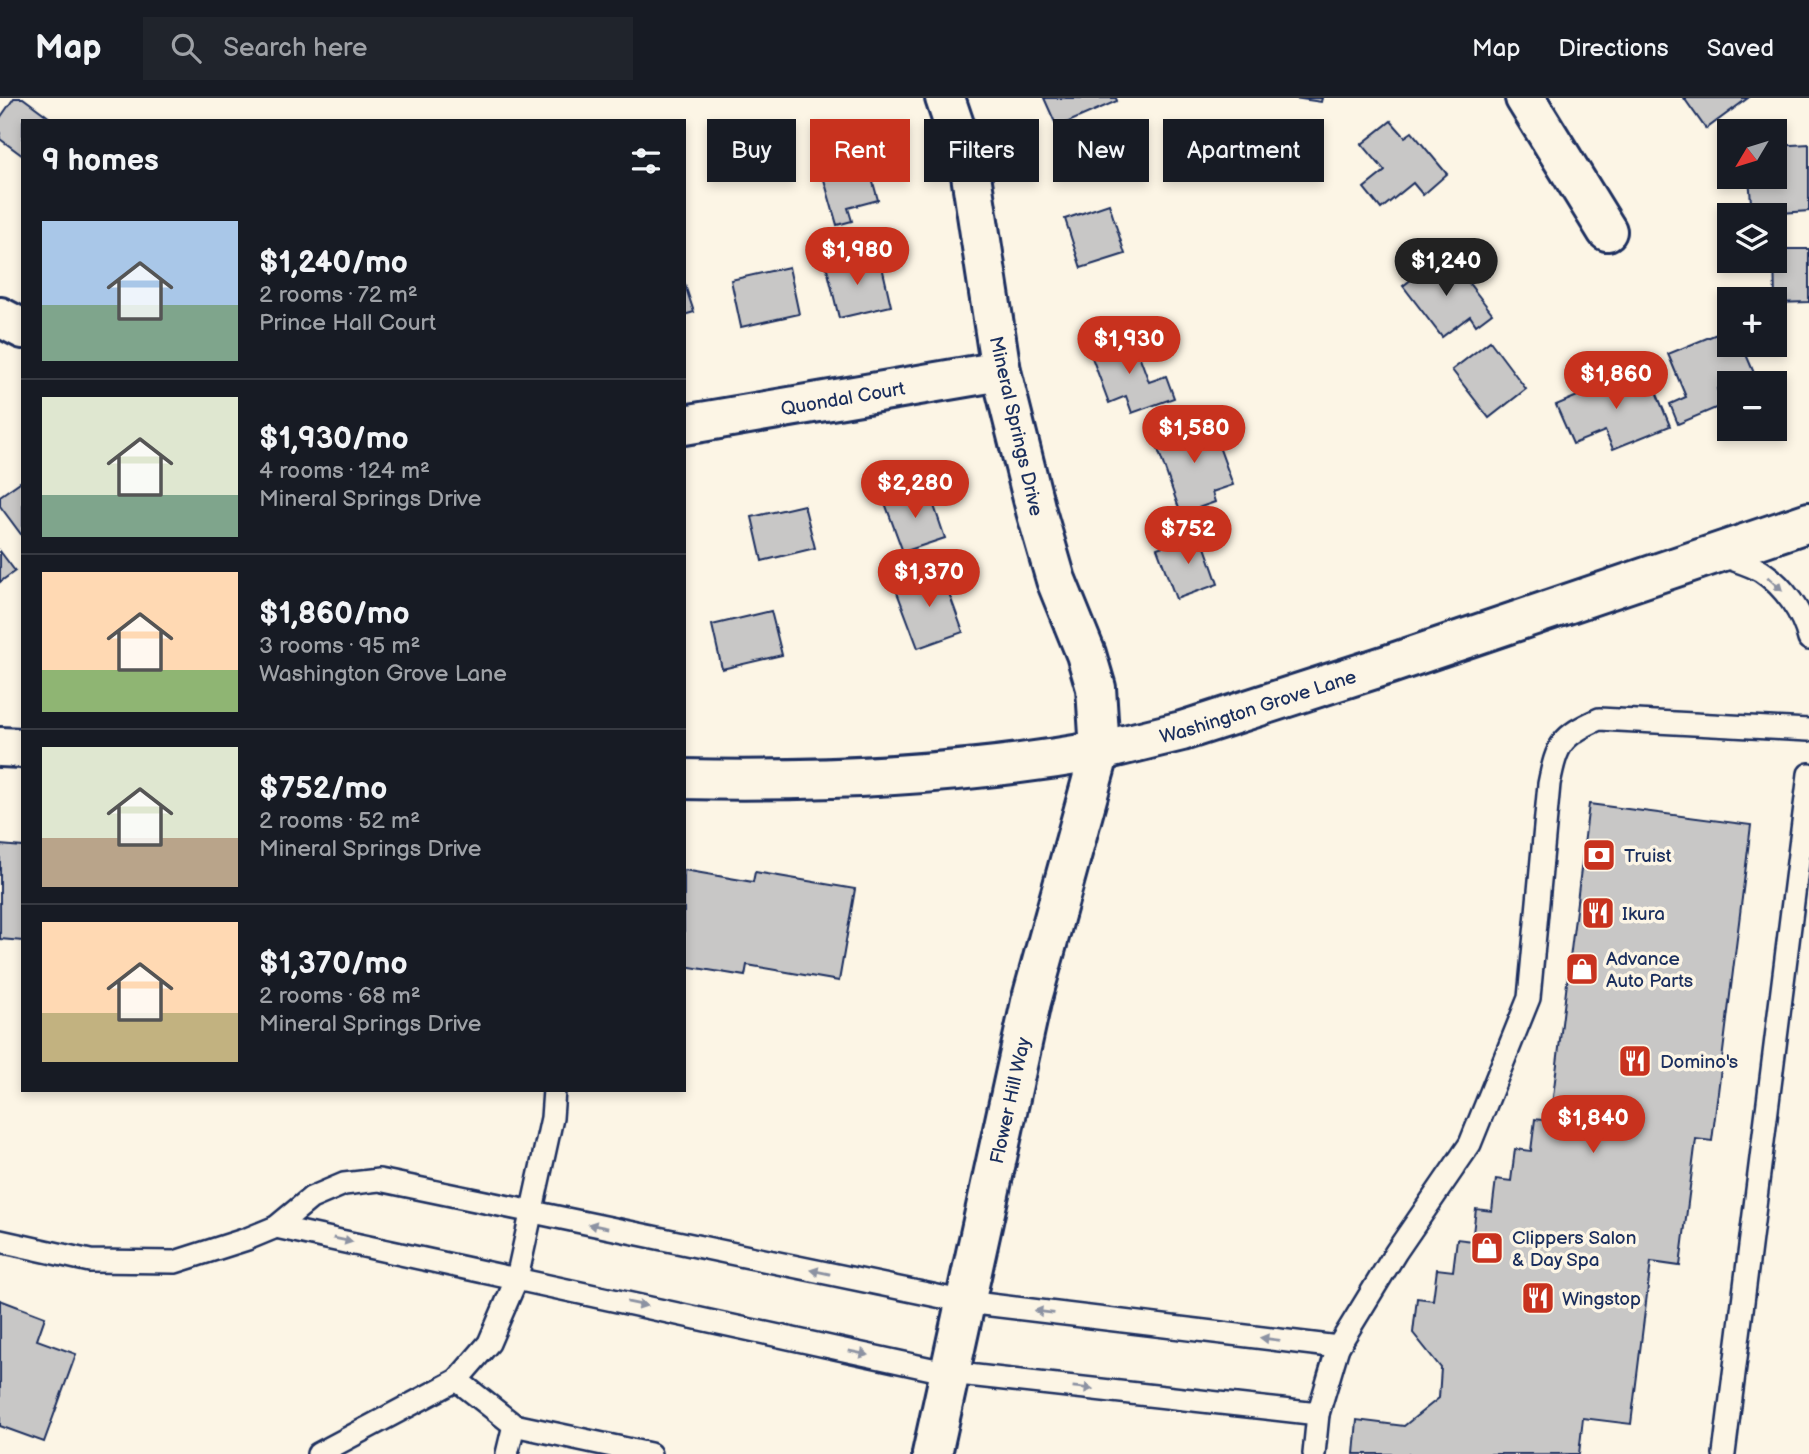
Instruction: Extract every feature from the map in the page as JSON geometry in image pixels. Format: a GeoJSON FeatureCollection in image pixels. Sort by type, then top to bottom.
{"type":"FeatureCollection","features":[{"type":"Feature","properties":{"kind":"street","name":"Mineral Springs Drive"},"geometry":{"type":"LineString","coordinates":[[945,98],[971,175],[1001,371],[1056,580],[1086,654],[1096,688],[1100,751]]}},
{"type":"Feature","properties":{"kind":"street"},"geometry":{"type":"LineString","coordinates":[[1525,98],[1607,231]]}},
{"type":"Feature","properties":{"kind":"street"},"geometry":{"type":"LineString","coordinates":[[0,317],[21,328]]}},
{"type":"Feature","properties":{"kind":"street","name":"Quondal Court"},"geometry":{"type":"LineString","coordinates":[[686,425],[1001,371]]}},
{"type":"Feature","properties":{"kind":"street","name":"Washington Grove Lane"},"geometry":{"type":"LineString","coordinates":[[686,779],[782,781],[918,773],[1042,761],[1100,751],[1182,731],[1390,664],[1809,522]]}},
{"type":"Feature","properties":{"kind":"street"},"geometry":{"type":"LineString","coordinates":[[0,747],[21,748]]}},
{"type":"Feature","properties":{"kind":"street","name":"Flower Hill Way"},"geometry":{"type":"LineString","coordinates":[[932,1454],[1031,1002],[1100,751]]}},
{"type":"Feature","properties":{"kind":"lane"},"geometry":{"type":"LineString","coordinates":[[1717,554],[1761,571],[1787,595],[1805,624],[1809,639]]}},
{"type":"Feature","properties":{"kind":"lane"},"geometry":{"type":"LineString","coordinates":[[1314,1454],[1318,1414],[1338,1347],[1396,1252],[1470,1144],[1529,998],[1549,784],[1555,753],[1574,730],[1599,719],[1809,730]]}},
{"type":"Feature","properties":{"kind":"lane"},"geometry":{"type":"LineString","coordinates":[[1724,1454],[1809,774]]}},
{"type":"Feature","properties":{"kind":"lane"},"geometry":{"type":"LineString","coordinates":[[318,1454],[457,1380],[489,1343],[517,1278],[552,1118],[554,1092]]}},
{"type":"Feature","properties":{"kind":"lane"},"geometry":{"type":"LineString","coordinates":[[0,1241],[90,1261],[175,1262],[276,1227],[311,1198],[344,1184],[379,1180],[966,1302],[1338,1347]]}},
{"type":"Feature","properties":{"kind":"lane"},"geometry":{"type":"LineString","coordinates":[[276,1227],[950,1373],[1318,1414]]}},
{"type":"Feature","properties":{"kind":"lane"},"geometry":{"type":"LineString","coordinates":[[457,1380],[514,1425],[650,1454]]}},
{"type":"Feature","properties":{"kind":"lane"},"geometry":{"type":"LineString","coordinates":[[507,1454],[514,1425]]}},
{"type":"Feature","properties":{"kind":"building"},"geometry":{"type":"Polygon","coordinates":[[[14,98],[23,98],[51,119],[21,119],[21,155],[0,139],[0,118],[14,98]]]}},
{"type":"Feature","properties":{"kind":"building"},"geometry":{"type":"Polygon","coordinates":[[[1044,98],[1116,98],[1117,101],[1075,119],[1053,119],[1044,98]]]}},
{"type":"Feature","properties":{"kind":"building"},"geometry":{"type":"Polygon","coordinates":[[[1294,98],[1322,98],[1321,102],[1294,98]]]}},
{"type":"Feature","properties":{"kind":"building"},"geometry":{"type":"Polygon","coordinates":[[[1684,98],[1748,98],[1717,119],[1706,129],[1684,98]]]}},
{"type":"Feature","properties":{"kind":"building"},"geometry":{"type":"Polygon","coordinates":[[[1391,121],[1405,137],[1412,132],[1447,174],[1423,195],[1413,183],[1381,209],[1364,188],[1385,171],[1362,144],[1391,121]]]}},
{"type":"Feature","properties":{"kind":"building"},"geometry":{"type":"Polygon","coordinates":[[[1809,144],[1809,211],[1787,213],[1787,203],[1751,203],[1750,189],[1787,189],[1787,145],[1809,144]]]}},
{"type":"Feature","properties":{"kind":"building"},"geometry":{"type":"Polygon","coordinates":[[[825,182],[873,182],[878,200],[848,208],[852,221],[837,225],[825,182]]]}},
{"type":"Feature","properties":{"kind":"building"},"geometry":{"type":"Polygon","coordinates":[[[1109,204],[1125,254],[1081,268],[1065,219],[1109,204]]]}},
{"type":"Feature","properties":{"kind":"building"},"geometry":{"type":"Polygon","coordinates":[[[1787,249],[1809,249],[1809,302],[1787,303],[1787,287],[1775,287],[1774,273],[1787,273],[1787,249]]]}},
{"type":"Feature","properties":{"kind":"building"},"geometry":{"type":"Polygon","coordinates":[[[847,255],[850,269],[881,262],[891,306],[839,318],[825,260],[847,255]]]}},
{"type":"Feature","properties":{"kind":"building"},"geometry":{"type":"Polygon","coordinates":[[[1440,257],[1458,282],[1464,277],[1492,313],[1476,325],[1470,316],[1442,337],[1403,286],[1440,257]]]}},
{"type":"Feature","properties":{"kind":"building"},"geometry":{"type":"Polygon","coordinates":[[[789,267],[799,314],[741,327],[731,280],[789,267]]]}},
{"type":"Feature","properties":{"kind":"building"},"geometry":{"type":"Polygon","coordinates":[[[686,288],[694,312],[686,314],[686,288]]]}},
{"type":"Feature","properties":{"kind":"building"},"geometry":{"type":"Polygon","coordinates":[[[1717,334],[1717,357],[1747,357],[1753,371],[1717,371],[1717,408],[1678,424],[1670,404],[1686,397],[1668,354],[1717,334]]]}},
{"type":"Feature","properties":{"kind":"building"},"geometry":{"type":"Polygon","coordinates":[[[1132,336],[1149,382],[1166,376],[1174,398],[1132,413],[1126,396],[1109,403],[1090,352],[1132,336]]]}},
{"type":"Feature","properties":{"kind":"building"},"geometry":{"type":"Polygon","coordinates":[[[1490,341],[1526,389],[1489,418],[1452,370],[1490,341]]]}},
{"type":"Feature","properties":{"kind":"building"},"geometry":{"type":"Polygon","coordinates":[[[1646,367],[1670,426],[1613,449],[1605,431],[1573,444],[1556,405],[1646,367]]]}},
{"type":"Feature","properties":{"kind":"building"},"geometry":{"type":"Polygon","coordinates":[[[1209,419],[1233,485],[1212,492],[1215,502],[1181,514],[1154,438],[1209,419]]]}},
{"type":"Feature","properties":{"kind":"building"},"geometry":{"type":"Polygon","coordinates":[[[21,481],[21,534],[0,506],[0,496],[21,481]]]}},
{"type":"Feature","properties":{"kind":"building"},"geometry":{"type":"Polygon","coordinates":[[[928,488],[945,538],[903,552],[885,503],[928,488]]]}},
{"type":"Feature","properties":{"kind":"building"},"geometry":{"type":"Polygon","coordinates":[[[804,505],[815,548],[762,561],[752,517],[804,505]]]}},
{"type":"Feature","properties":{"kind":"building"},"geometry":{"type":"Polygon","coordinates":[[[1200,533],[1218,584],[1176,599],[1157,548],[1200,533]]]}},
{"type":"Feature","properties":{"kind":"building"},"geometry":{"type":"Polygon","coordinates":[[[0,551],[15,571],[0,582],[0,551]]]}},
{"type":"Feature","properties":{"kind":"building"},"geometry":{"type":"Polygon","coordinates":[[[941,571],[963,632],[918,648],[895,587],[941,571]]]}},
{"type":"Feature","properties":{"kind":"building"},"geometry":{"type":"Polygon","coordinates":[[[771,611],[782,655],[722,669],[712,625],[771,611]]]}},
{"type":"Feature","properties":{"kind":"building"},"geometry":{"type":"Polygon","coordinates":[[[1589,804],[1751,825],[1712,1141],[1696,1139],[1680,1266],[1651,1262],[1631,1424],[1583,1418],[1579,1454],[1354,1454],[1357,1420],[1404,1426],[1439,1398],[1441,1368],[1413,1333],[1417,1298],[1433,1300],[1437,1269],[1453,1271],[1457,1239],[1472,1241],[1476,1209],[1492,1211],[1496,1179],[1511,1181],[1515,1149],[1531,1151],[1535,1119],[1550,1121],[1589,804]]]}},
{"type":"Feature","properties":{"kind":"building"},"geometry":{"type":"Polygon","coordinates":[[[0,845],[21,847],[21,941],[0,939],[0,845]]]}},
{"type":"Feature","properties":{"kind":"building"},"geometry":{"type":"Polygon","coordinates":[[[686,870],[753,882],[755,872],[855,889],[839,981],[747,965],[745,976],[686,966],[686,870]]]}},
{"type":"Feature","properties":{"kind":"building"},"geometry":{"type":"Polygon","coordinates":[[[0,1300],[45,1317],[37,1340],[76,1354],[44,1442],[0,1426],[0,1300]]]}},
{"type":"Feature","properties":{"kind":"place","name":"Truist"},"geometry":{"type":"Point","coordinates":[1599,855]}},
{"type":"Feature","properties":{"kind":"place","name":"Ikura"},"geometry":{"type":"Point","coordinates":[1598,913]}},
{"type":"Feature","properties":{"kind":"place","name":"Advance Auto Parts"},"geometry":{"type":"Point","coordinates":[1582,969]}},
{"type":"Feature","properties":{"kind":"place","name":"Domino's"},"geometry":{"type":"Point","coordinates":[1635,1061]}},
{"type":"Feature","properties":{"kind":"place","name":"Clippers Salon & Day Spa"},"geometry":{"type":"Point","coordinates":[1487,1248]}},
{"type":"Feature","properties":{"kind":"place","name":"Wingstop"},"geometry":{"type":"Point","coordinates":[1538,1298]}}]}
